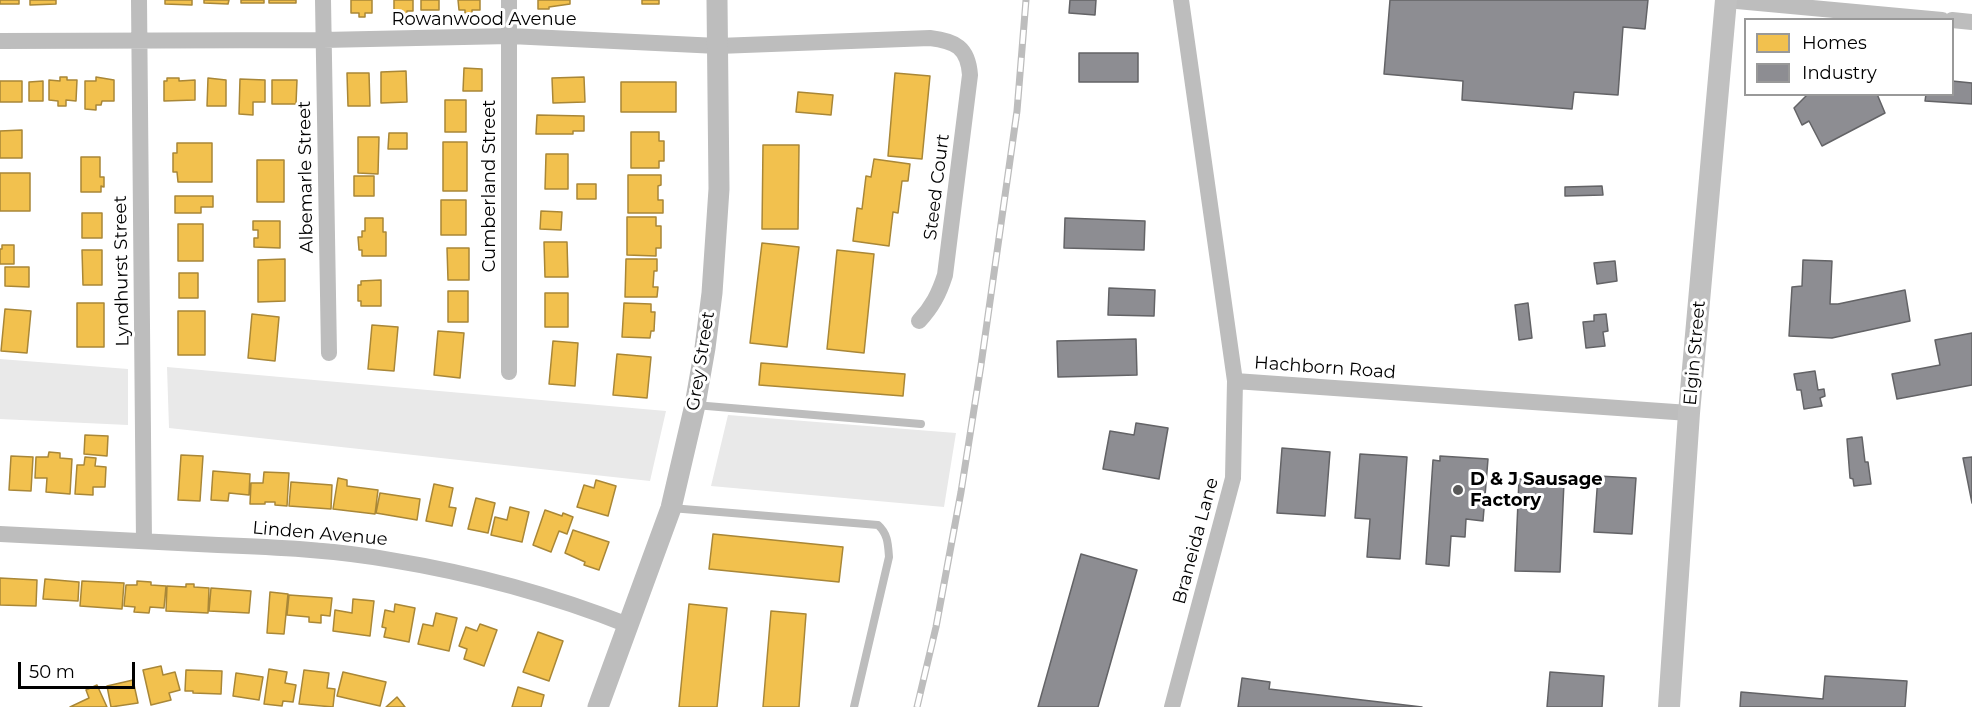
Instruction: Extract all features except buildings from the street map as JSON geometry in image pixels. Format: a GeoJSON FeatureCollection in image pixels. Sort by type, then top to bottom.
{"type":"FeatureCollection","features":[{"type":"Feature","properties":{"kind":"main road","name":"Elgin Street"},"geometry":{"type":"LineString","coordinates":[[1669,707],[1689,413],[1726,0]]}},
{"type":"Feature","properties":{"kind":"street","name":"Lyndhurst Street"},"geometry":{"type":"LineString","coordinates":[[139,0],[144,541]]}},
{"type":"Feature","properties":{"kind":"street","name":"Albemarle Street"},"geometry":{"type":"LineString","coordinates":[[322,0],[329,353]]}},
{"type":"Feature","properties":{"kind":"street","name":"Cumberland Street"},"geometry":{"type":"LineString","coordinates":[[509,0],[509,372]]}},
{"type":"Feature","properties":{"kind":"street","name":"Grey Street"},"geometry":{"type":"LineString","coordinates":[[598,707],[671,508],[695,405],[712,293],[717,237],[719,189],[717,0]]}},
{"type":"Feature","properties":{"kind":"street","name":"Hachborn Road"},"geometry":{"type":"LineString","coordinates":[[1181,0],[1235,381],[1689,413]]}},
{"type":"Feature","properties":{"kind":"street"},"geometry":{"type":"LineString","coordinates":[[1726,0],[1920,18]]}},
{"type":"Feature","properties":{"kind":"street"},"geometry":{"type":"LineString","coordinates":[[1954,20],[1972,22]]}},
{"type":"Feature","properties":{"kind":"street","name":"Rowanwood Avenue"},"geometry":{"type":"LineString","coordinates":[[0,41],[323,40],[510,36],[718,46],[930,38],[956,44],[962,51]]}},
{"type":"Feature","properties":{"kind":"street","name":"Steed Court"},"geometry":{"type":"LineString","coordinates":[[919,321],[938,297],[945,275],[970,75],[969,63],[962,51]]}},
{"type":"Feature","properties":{"kind":"street","name":"Braneida Lane"},"geometry":{"type":"LineString","coordinates":[[1172,707],[1233,478],[1235,381]]}},
{"type":"Feature","properties":{"kind":"street","name":"Linden Avenue"},"geometry":{"type":"LineString","coordinates":[[0,534],[272,547],[388,559],[450,571],[522,589],[594,611],[628,625]]}},
{"type":"Feature","properties":{"kind":"lane"},"geometry":{"type":"LineString","coordinates":[[695,405],[921,424]]}},
{"type":"Feature","properties":{"kind":"lane"},"geometry":{"type":"LineString","coordinates":[[671,508],[878,525],[883,530],[888,542],[889,557],[854,707]]}},
{"type":"Feature","properties":{"kind":"shaded area"},"geometry":{"type":"Polygon","coordinates":[[[0,359],[128,369],[128,425],[0,419],[0,359]]]}},
{"type":"Feature","properties":{"kind":"shaded area"},"geometry":{"type":"Polygon","coordinates":[[[167,367],[666,411],[650,481],[169,428],[167,367]]]}},
{"type":"Feature","properties":{"kind":"shaded area"},"geometry":{"type":"Polygon","coordinates":[[[728,415],[956,433],[944,507],[711,486],[728,415]]]}},
{"type":"Feature","properties":{"kind":"railway"},"geometry":{"type":"LineString","coordinates":[[917,707],[936,627],[981,365],[1017,111],[1026,0]]}},
{"type":"Feature","properties":{"kind":"place","name":"D & J Sausage Factory"},"geometry":{"type":"Point","coordinates":[1458,490]}}]}
